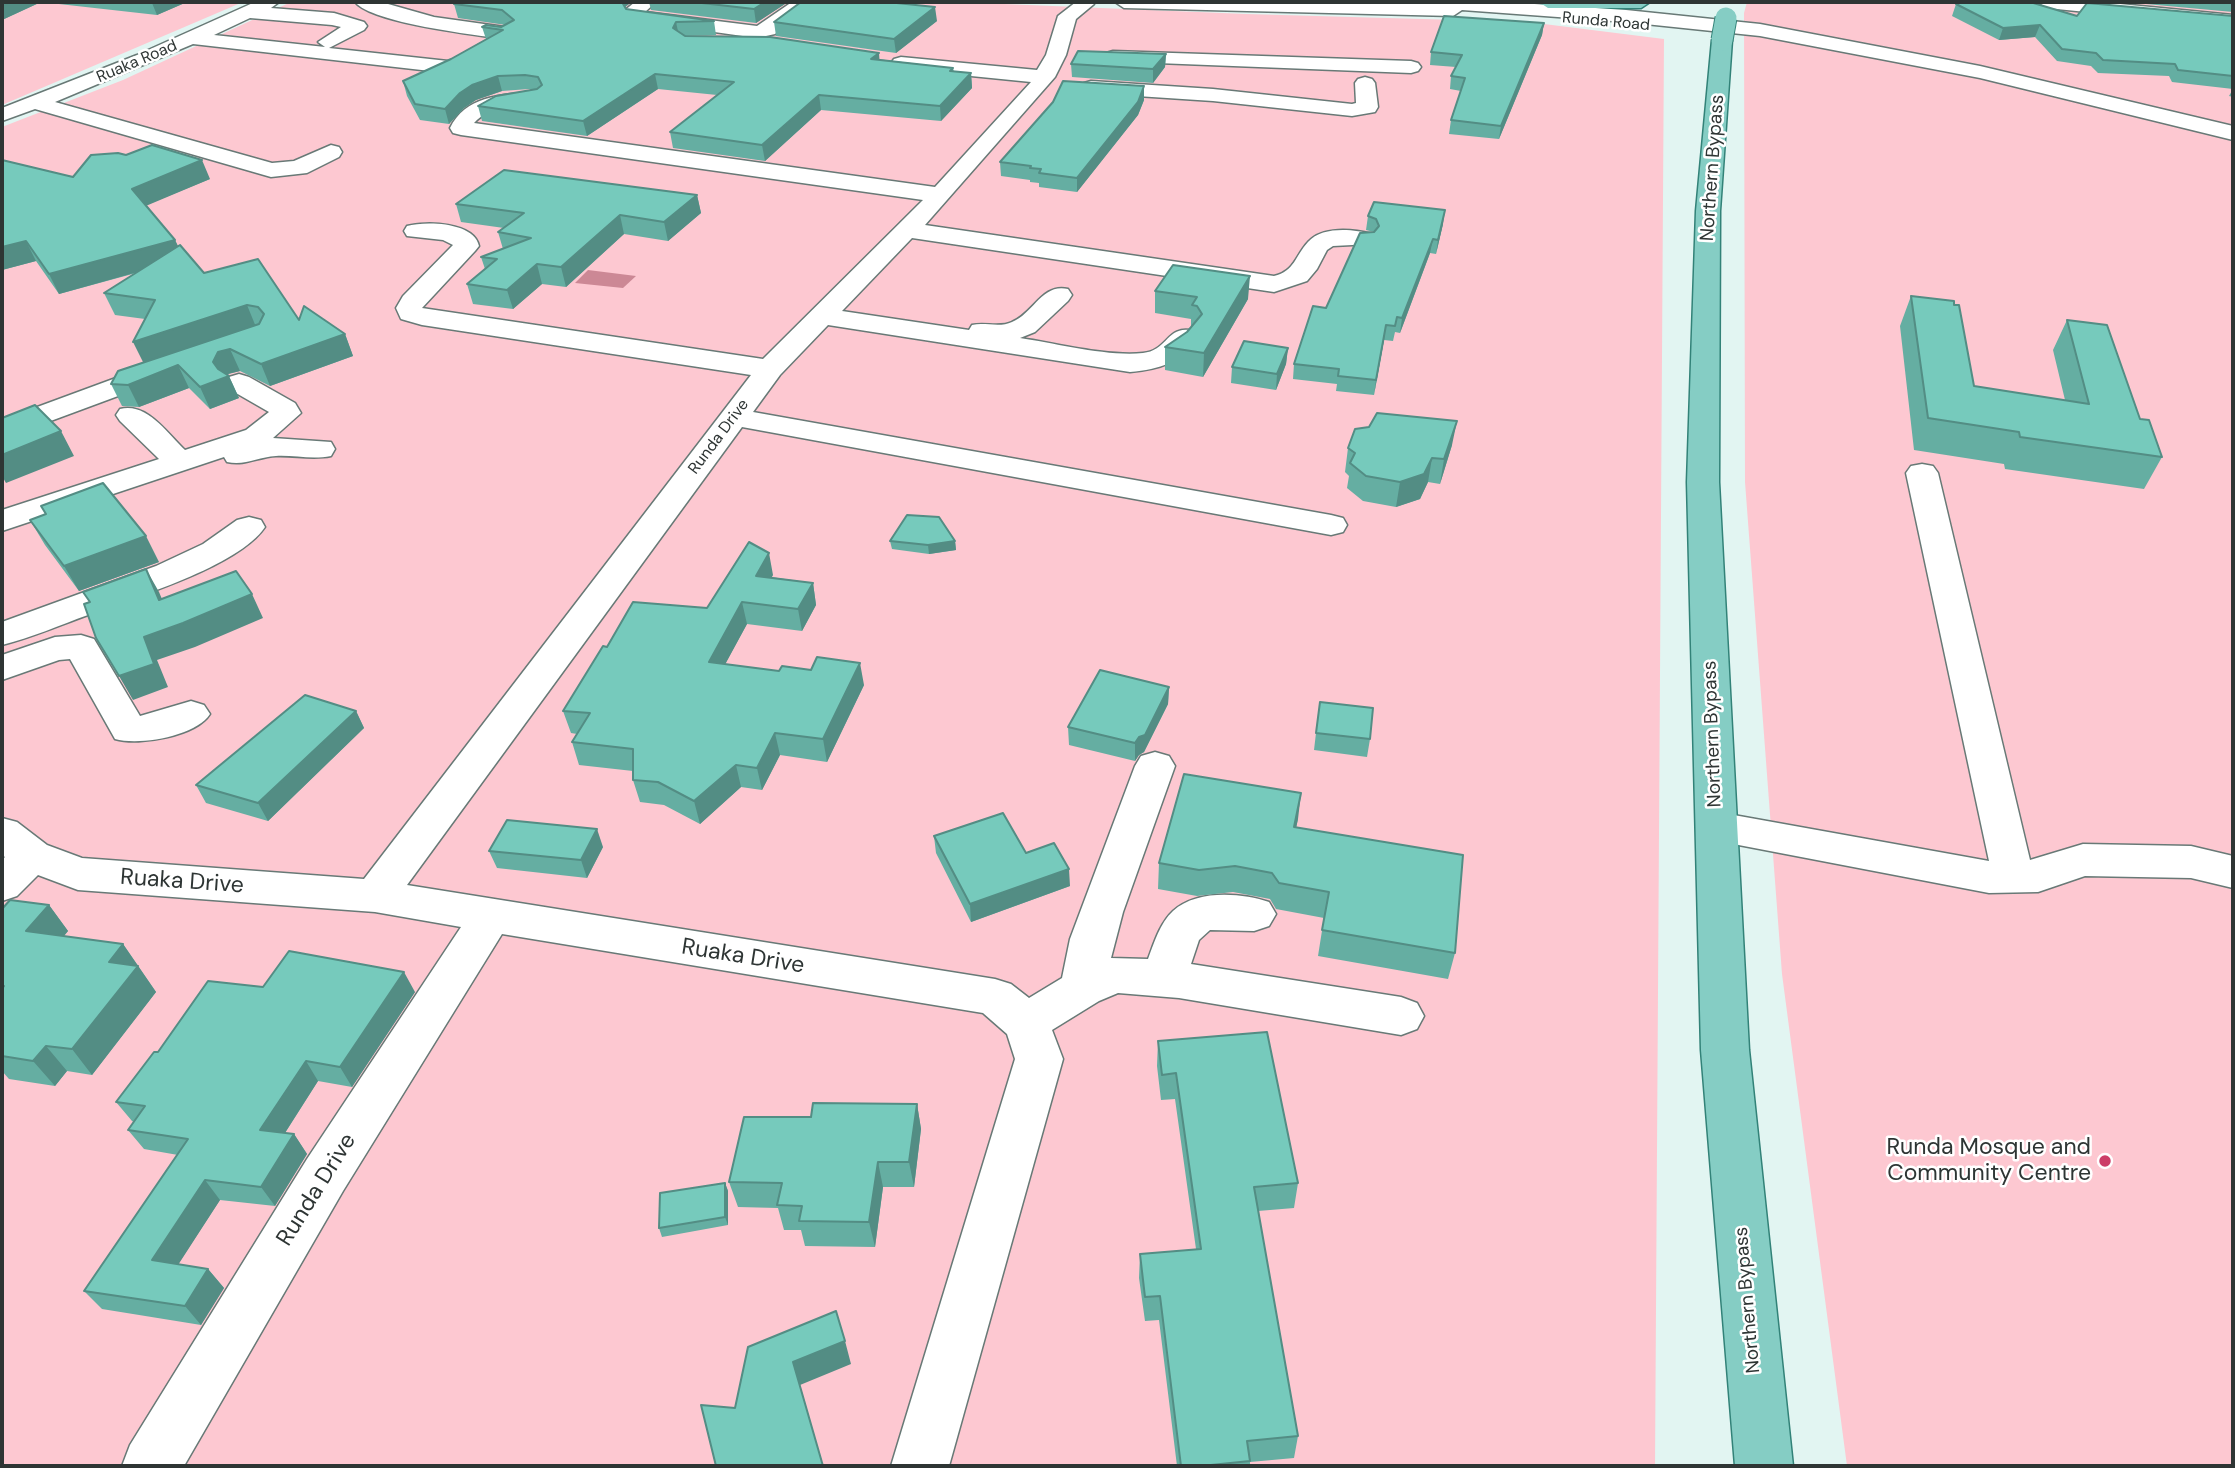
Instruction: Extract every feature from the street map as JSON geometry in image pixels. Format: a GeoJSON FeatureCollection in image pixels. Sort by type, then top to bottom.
{"type":"FeatureCollection","features":[{"type":"Feature","properties":{"kind":"main road"},"geometry":{"type":"LineString","coordinates":[[1548,2],[1641,2]]}},
{"type":"Feature","properties":{"kind":"main road","name":"Northern Bypass"},"geometry":{"type":"LineString","coordinates":[[1725,20],[1708,211],[1703,482],[1725,1050],[1764,1466]]}},
{"type":"Feature","properties":{"kind":"street","name":"Ruaka Road"},"geometry":{"type":"LineString","coordinates":[[2,115],[191,38],[270,2]]}},
{"type":"Feature","properties":{"kind":"street"},"geometry":{"type":"LineString","coordinates":[[364,2],[439,26],[505,33]]}},
{"type":"Feature","properties":{"kind":"street"},"geometry":{"type":"LineString","coordinates":[[647,2],[633,10],[636,16],[757,32],[768,30],[801,4]]}},
{"type":"Feature","properties":{"kind":"street","name":"Runda Road"},"geometry":{"type":"LineString","coordinates":[[1124,2],[1445,9],[1794,38]]}},
{"type":"Feature","properties":{"kind":"street","name":"Runda Road"},"geometry":{"type":"LineString","coordinates":[[1428,2],[1721,25],[1980,72],[2233,133]]}},
{"type":"Feature","properties":{"kind":"street"},"geometry":{"type":"LineString","coordinates":[[2047,2],[2233,21]]}},
{"type":"Feature","properties":{"kind":"street","name":"Runda Drive"},"geometry":{"type":"LineString","coordinates":[[375,897],[770,369],[1053,79],[1077,5]]}},
{"type":"Feature","properties":{"kind":"street"},"geometry":{"type":"LineString","coordinates":[[248,12],[334,19],[357,26],[327,42]]}},
{"type":"Feature","properties":{"kind":"street"},"geometry":{"type":"LineString","coordinates":[[191,38],[448,67]]}},
{"type":"Feature","properties":{"kind":"street"},"geometry":{"type":"LineString","coordinates":[[688,42],[749,41],[785,46]]}},
{"type":"Feature","properties":{"kind":"street"},"geometry":{"type":"LineString","coordinates":[[1097,56],[1411,67]]}},
{"type":"Feature","properties":{"kind":"street"},"geometry":{"type":"LineString","coordinates":[[881,60],[1352,110],[1367,107],[1366,83]]}},
{"type":"Feature","properties":{"kind":"street"},"geometry":{"type":"LineString","coordinates":[[1053,79],[1349,131]]}},
{"type":"Feature","properties":{"kind":"street"},"geometry":{"type":"LineString","coordinates":[[533,99],[495,103],[472,114],[461,124],[461,128],[941,195]]}},
{"type":"Feature","properties":{"kind":"street"},"geometry":{"type":"LineString","coordinates":[[36,103],[271,170],[299,168],[331,152]]}},
{"type":"Feature","properties":{"kind":"street"},"geometry":{"type":"LineString","coordinates":[[906,230],[1274,284],[1291,281],[1307,269],[1318,244],[1327,239],[1363,239]]}},
{"type":"Feature","properties":{"kind":"street"},"geometry":{"type":"LineString","coordinates":[[416,231],[459,236],[465,240],[466,246],[412,302],[409,308],[411,313],[435,319],[770,369]]}},
{"type":"Feature","properties":{"kind":"street"},"geometry":{"type":"LineString","coordinates":[[826,311],[1009,334],[1020,331],[1059,295]]}},
{"type":"Feature","properties":{"kind":"street"},"geometry":{"type":"LineString","coordinates":[[826,311],[1130,363],[1164,358],[1173,352],[1184,337]]}},
{"type":"Feature","properties":{"kind":"street"},"geometry":{"type":"LineString","coordinates":[[2,430],[103,390],[193,359]]}},
{"type":"Feature","properties":{"kind":"street"},"geometry":{"type":"LineString","coordinates":[[2,521],[257,436],[286,414],[285,408],[239,383]]}},
{"type":"Feature","properties":{"kind":"street"},"geometry":{"type":"LineString","coordinates":[[131,415],[180,461]]}},
{"type":"Feature","properties":{"kind":"street"},"geometry":{"type":"LineString","coordinates":[[734,416],[1331,525]]}},
{"type":"Feature","properties":{"kind":"street"},"geometry":{"type":"LineString","coordinates":[[2,539],[252,450],[298,446],[320,449]]}},
{"type":"Feature","properties":{"kind":"street"},"geometry":{"type":"LineString","coordinates":[[1922,473],[2013,876]]}},
{"type":"Feature","properties":{"kind":"street"},"geometry":{"type":"LineString","coordinates":[[2,634],[168,573],[215,551],[249,527]]}},
{"type":"Feature","properties":{"kind":"street"},"geometry":{"type":"LineString","coordinates":[[2,668],[55,649],[81,647],[129,730],[148,729],[191,713]]}},
{"type":"Feature","properties":{"kind":"street"},"geometry":{"type":"LineString","coordinates":[[1083,988],[1098,921],[1156,766]]}},
{"type":"Feature","properties":{"kind":"street"},"geometry":{"type":"LineString","coordinates":[[1717,827],[1989,877],[2038,876],[2083,860],[2191,862],[2233,872]]}},
{"type":"Feature","properties":{"kind":"street","name":"Ruaka Drive"},"geometry":{"type":"LineString","coordinates":[[12,858],[78,874],[375,897],[995,997],[1026,1023],[1040,1059],[920,1466]]}},
{"type":"Feature","properties":{"kind":"street"},"geometry":{"type":"LineString","coordinates":[[1164,978],[1177,936],[1185,923],[1210,912],[1254,914]]}},
{"type":"Feature","properties":{"kind":"street","name":"Runda Drive"},"geometry":{"type":"LineString","coordinates":[[151,1466],[324,1175],[490,917]]}},
{"type":"Feature","properties":{"kind":"street"},"geometry":{"type":"LineString","coordinates":[[1026,1023],[1083,988],[1115,975],[1164,978],[1401,1016]]}},
{"type":"Feature","properties":{"kind":"shaded area"},"geometry":{"type":"Polygon","coordinates":[[[2,2],[243,2],[2,105],[2,2]]]}},
{"type":"Feature","properties":{"kind":"shaded area"},"geometry":{"type":"Polygon","coordinates":[[[291,2],[956,2],[1528,22],[1664,39],[1655,1466],[2,1466],[2,127],[123,80],[291,2]]]}},
{"type":"Feature","properties":{"kind":"shaded area"},"geometry":{"type":"Polygon","coordinates":[[[1747,2],[2233,2],[2233,1466],[1847,1466],[1782,974],[1745,482],[1744,13],[1747,2]]]}},
{"type":"Feature","properties":{"kind":"shaded area"},"geometry":{"type":"Polygon","coordinates":[[[588,270],[636,276],[623,288],[575,283],[588,270]]]}},
{"type":"Feature","properties":{"kind":"building"},"geometry":{"type":"Polygon","coordinates":[[[622,2],[626,9],[714,21],[676,22],[673,28],[685,36],[770,37],[879,53],[871,59],[953,68],[950,71],[971,73],[940,106],[819,95],[762,145],[670,132],[734,82],[655,74],[583,121],[478,106],[496,96],[537,89],[542,85],[538,77],[525,75],[498,76],[472,85],[445,109],[415,104],[403,81],[451,59],[503,30],[482,27],[501,27],[514,20],[502,10],[454,4],[622,2]]]}},
{"type":"Feature","properties":{"kind":"building"},"geometry":{"type":"Polygon","coordinates":[[[693,2],[765,2],[754,9],[693,2]]]}},
{"type":"Feature","properties":{"kind":"building"},"geometry":{"type":"Polygon","coordinates":[[[801,2],[887,2],[935,7],[894,39],[774,22],[801,2]]]}},
{"type":"Feature","properties":{"kind":"building"},"geometry":{"type":"Polygon","coordinates":[[[2030,2],[2077,16],[2087,3],[2233,16],[2233,76],[2178,70],[2175,64],[2103,60],[2096,53],[2062,49],[2040,25],[2003,28],[1956,4],[2030,2]]]}},
{"type":"Feature","properties":{"kind":"building"},"geometry":{"type":"Polygon","coordinates":[[[1444,16],[1544,23],[1501,126],[1451,120],[1465,78],[1451,76],[1462,55],[1431,52],[1444,16]]]}},
{"type":"Feature","properties":{"kind":"building"},"geometry":{"type":"Polygon","coordinates":[[[1078,51],[1166,54],[1153,69],[1071,64],[1078,51]]]}},
{"type":"Feature","properties":{"kind":"building"},"geometry":{"type":"Polygon","coordinates":[[[1063,81],[1144,86],[1138,102],[1077,178],[1039,173],[1041,169],[1030,168],[1031,166],[1000,162],[1053,102],[1063,81]]]}},
{"type":"Feature","properties":{"kind":"building"},"geometry":{"type":"Polygon","coordinates":[[[152,145],[202,160],[132,189],[175,240],[49,274],[26,241],[2,247],[2,160],[73,177],[91,155],[126,155],[152,145]]]}},
{"type":"Feature","properties":{"kind":"building"},"geometry":{"type":"Polygon","coordinates":[[[504,170],[697,195],[664,222],[620,215],[561,267],[537,264],[507,290],[467,284],[497,259],[481,257],[531,238],[498,232],[524,213],[456,204],[504,170]]]}},
{"type":"Feature","properties":{"kind":"building"},"geometry":{"type":"Polygon","coordinates":[[[1374,202],[1445,210],[1438,240],[1433,239],[1402,318],[1397,317],[1395,326],[1386,325],[1376,380],[1338,376],[1339,369],[1294,364],[1313,306],[1326,308],[1360,233],[1374,232],[1379,226],[1376,219],[1368,216],[1374,202]]]}},
{"type":"Feature","properties":{"kind":"building"},"geometry":{"type":"Polygon","coordinates":[[[180,245],[204,273],[258,259],[299,320],[304,306],[345,334],[261,364],[230,349],[218,352],[213,362],[229,376],[200,387],[178,365],[128,385],[111,384],[118,371],[259,324],[264,314],[258,307],[247,305],[133,342],[155,300],[104,293],[180,245]]]}},
{"type":"Feature","properties":{"kind":"building"},"geometry":{"type":"Polygon","coordinates":[[[1173,265],[1250,276],[1204,353],[1165,347],[1187,332],[1202,314],[1197,306],[1192,305],[1197,297],[1155,291],[1173,265]]]}},
{"type":"Feature","properties":{"kind":"building"},"geometry":{"type":"Polygon","coordinates":[[[1911,296],[1954,301],[1954,305],[1959,305],[1974,386],[2089,404],[2067,320],[2107,325],[2140,419],[2149,420],[2162,457],[2020,437],[2019,432],[1928,418],[1911,296]]]}},
{"type":"Feature","properties":{"kind":"building"},"geometry":{"type":"Polygon","coordinates":[[[1244,341],[1288,348],[1277,374],[1232,367],[1244,341]]]}},
{"type":"Feature","properties":{"kind":"building"},"geometry":{"type":"Polygon","coordinates":[[[35,405],[61,431],[2,455],[2,418],[35,405]]]}},
{"type":"Feature","properties":{"kind":"building"},"geometry":{"type":"Polygon","coordinates":[[[1377,413],[1457,421],[1444,459],[1432,458],[1424,474],[1400,482],[1366,476],[1350,463],[1355,453],[1348,448],[1355,429],[1369,427],[1377,413]]]}},
{"type":"Feature","properties":{"kind":"building"},"geometry":{"type":"Polygon","coordinates":[[[103,483],[146,536],[64,566],[30,520],[46,514],[41,506],[103,483]]]}},
{"type":"Feature","properties":{"kind":"building"},"geometry":{"type":"Polygon","coordinates":[[[907,515],[939,517],[955,541],[928,545],[890,541],[907,515]]]}},
{"type":"Feature","properties":{"kind":"building"},"geometry":{"type":"Polygon","coordinates":[[[749,542],[769,553],[756,576],[813,583],[798,609],[742,602],[709,662],[779,671],[782,666],[811,670],[817,657],[860,663],[823,739],[775,733],[757,768],[736,765],[694,801],[658,782],[633,780],[633,749],[572,742],[590,713],[563,711],[603,646],[607,647],[633,602],[707,608],[749,542]]]}},
{"type":"Feature","properties":{"kind":"building"},"geometry":{"type":"Polygon","coordinates":[[[146,569],[159,600],[236,571],[252,594],[144,637],[154,664],[119,676],[96,638],[84,604],[90,602],[83,592],[146,569]]]}},
{"type":"Feature","properties":{"kind":"building"},"geometry":{"type":"Polygon","coordinates":[[[1100,670],[1169,687],[1145,735],[1139,737],[1135,743],[1068,727],[1100,670]]]}},
{"type":"Feature","properties":{"kind":"building"},"geometry":{"type":"Polygon","coordinates":[[[305,695],[356,711],[258,803],[196,785],[305,695]]]}},
{"type":"Feature","properties":{"kind":"building"},"geometry":{"type":"Polygon","coordinates":[[[1320,702],[1373,708],[1370,739],[1316,733],[1320,702]]]}},
{"type":"Feature","properties":{"kind":"building"},"geometry":{"type":"Polygon","coordinates":[[[1184,774],[1301,793],[1294,827],[1463,855],[1455,953],[1322,930],[1329,892],[1279,883],[1272,873],[1235,866],[1199,870],[1159,863],[1184,774]]]}},
{"type":"Feature","properties":{"kind":"building"},"geometry":{"type":"Polygon","coordinates":[[[1003,813],[1026,853],[1054,843],[1069,869],[970,904],[934,836],[1003,813]]]}},
{"type":"Feature","properties":{"kind":"building"},"geometry":{"type":"Polygon","coordinates":[[[507,820],[597,829],[581,860],[489,851],[507,820]]]}},
{"type":"Feature","properties":{"kind":"building"},"geometry":{"type":"Polygon","coordinates":[[[10,900],[49,905],[26,931],[123,944],[109,962],[138,966],[72,1049],[46,1046],[33,1061],[2,1056],[2,909],[10,900]]]}},
{"type":"Feature","properties":{"kind":"building"},"geometry":{"type":"Polygon","coordinates":[[[289,951],[404,972],[340,1067],[306,1061],[260,1130],[294,1134],[261,1187],[205,1180],[152,1260],[208,1269],[185,1306],[84,1291],[188,1139],[128,1130],[145,1106],[116,1102],[154,1052],[158,1052],[208,981],[263,987],[289,951]]]}},
{"type":"Feature","properties":{"kind":"building"},"geometry":{"type":"Polygon","coordinates":[[[1267,1032],[1298,1183],[1254,1187],[1298,1436],[1247,1441],[1250,1461],[1181,1466],[1160,1296],[1145,1297],[1140,1254],[1201,1249],[1176,1073],[1162,1075],[1158,1041],[1267,1032]]]}},
{"type":"Feature","properties":{"kind":"building"},"geometry":{"type":"Polygon","coordinates":[[[813,1103],[917,1104],[909,1162],[878,1162],[869,1222],[799,1221],[802,1206],[777,1205],[782,1183],[729,1182],[744,1117],[811,1117],[813,1103]]]}},
{"type":"Feature","properties":{"kind":"building"},"geometry":{"type":"Polygon","coordinates":[[[725,1183],[725,1217],[659,1228],[660,1193],[725,1183]]]}},
{"type":"Feature","properties":{"kind":"building"},"geometry":{"type":"Polygon","coordinates":[[[836,1311],[845,1341],[793,1362],[823,1466],[716,1466],[701,1405],[735,1408],[748,1347],[836,1311]]]}},
{"type":"Feature","properties":{"kind":"place","name":"Runda Mosque and Community Centre"},"geometry":{"type":"Point","coordinates":[2105,1161]}}]}
